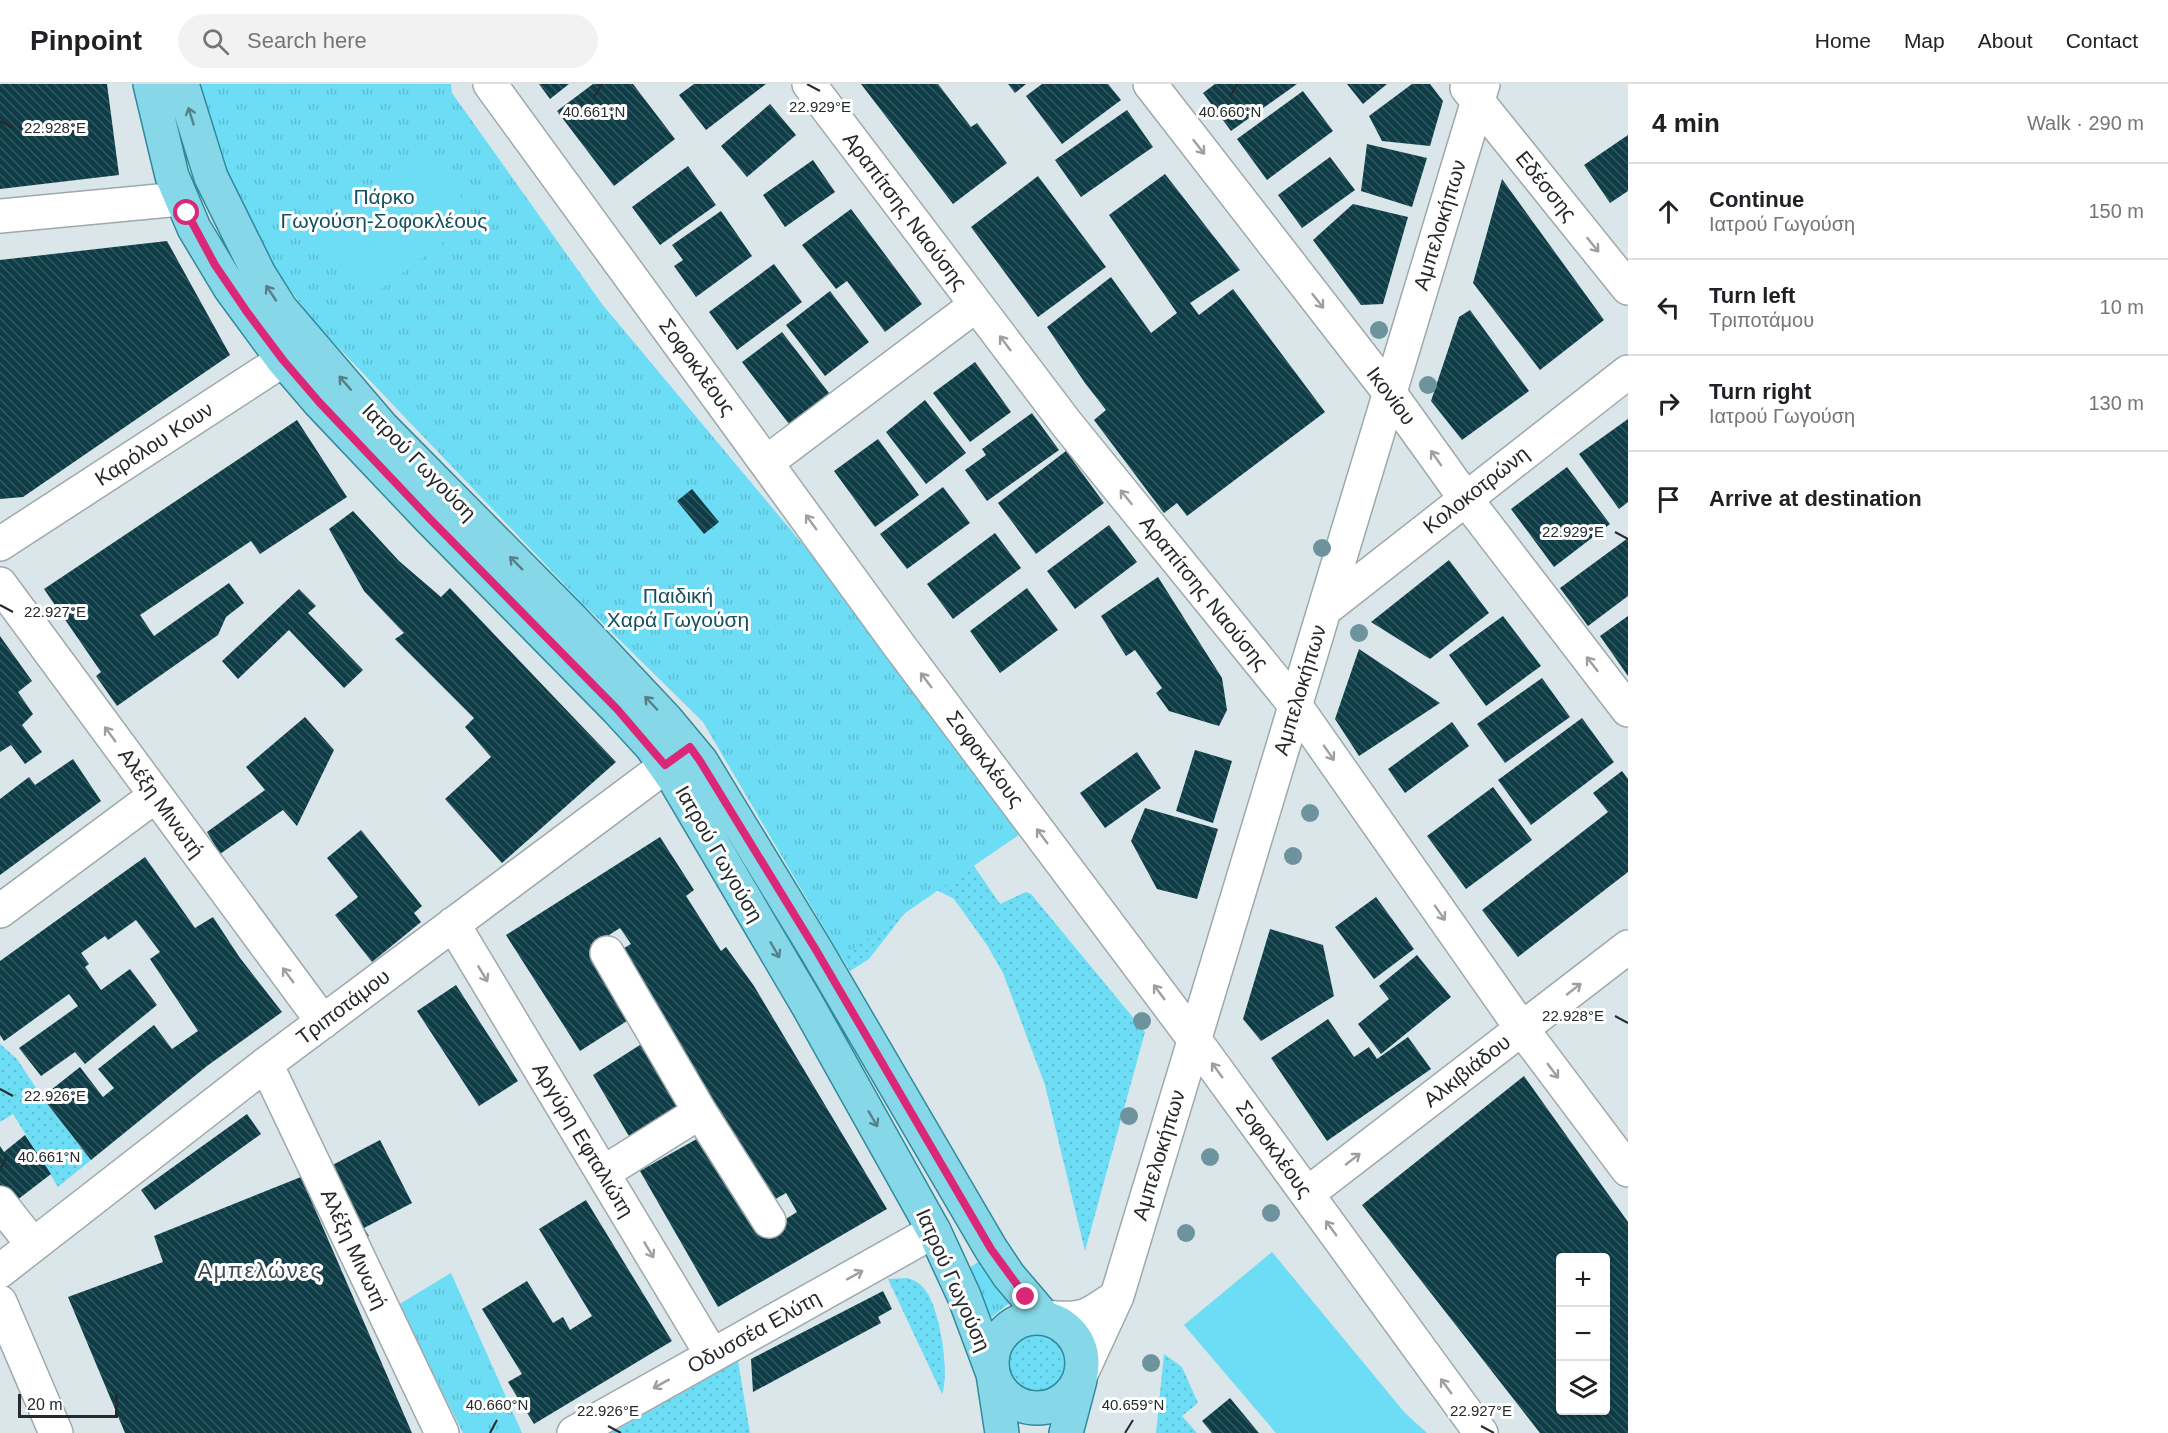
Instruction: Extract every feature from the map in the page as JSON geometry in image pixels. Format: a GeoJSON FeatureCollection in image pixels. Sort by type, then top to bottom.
{"type":"FeatureCollection","features":[{"type":"Feature","properties":{"kind":"main road","name":"Ιατρού Γωγούση"},"geometry":{"type":"LineString","coordinates":[[150,84],[165,151],[180,199],[194,228],[241,304],[295,350]]}},
{"type":"Feature","properties":{"kind":"main road","name":"Ιατρού Γωγούση"},"geometry":{"type":"LineString","coordinates":[[182,84],[212,177],[259,274],[281,309],[295,350],[319,402],[429,518],[617,709],[677,756],[807,1004],[934,1231],[964,1296],[993,1374],[1002,1433]]}},
{"type":"Feature","properties":{"kind":"main road","name":"Ιατρού Γωγούση"},"geometry":{"type":"LineString","coordinates":[[677,756],[700,761],[816,950],[991,1249],[1009,1276],[1044,1317]]}},
{"type":"Feature","properties":{"kind":"main road"},"geometry":{"type":"LineString","coordinates":[[1066,1433],[1081,1374],[1080,1346],[1073,1334],[1062,1325],[1044,1317],[1031,1318],[1019,1321],[999,1337],[993,1348],[993,1374],[1003,1394],[1027,1407],[1041,1408],[1055,1405],[1076,1387],[1081,1374]]}},
{"type":"Feature","properties":{"kind":"street","name":"Σοφοκλέους"},"geometry":{"type":"LineString","coordinates":[[490,84],[898,644],[1194,1039],[1480,1433]]}},
{"type":"Feature","properties":{"kind":"street","name":"Αραπίτσης Ναούσης"},"geometry":{"type":"LineString","coordinates":[[809,84],[1065,423],[1295,705],[1522,1029],[1628,1170]]}},
{"type":"Feature","properties":{"kind":"street","name":"Ικονίου"},"geometry":{"type":"LineString","coordinates":[[1150,84],[1389,392],[1465,498],[1628,710]]}},
{"type":"Feature","properties":{"kind":"street","name":"Αμπελοκήπων"},"geometry":{"type":"LineString","coordinates":[[1081,1374],[1117,1296],[1389,392],[1474,90]]}},
{"type":"Feature","properties":{"kind":"street","name":"Εδέσσης"},"geometry":{"type":"LineString","coordinates":[[1474,90],[1628,288]]}},
{"type":"Feature","properties":{"kind":"street"},"geometry":{"type":"LineString","coordinates":[[0,216],[180,199]]}},
{"type":"Feature","properties":{"kind":"street"},"geometry":{"type":"LineString","coordinates":[[767,462],[976,305]]}},
{"type":"Feature","properties":{"kind":"street","name":"Καρόλου Κουν"},"geometry":{"type":"LineString","coordinates":[[0,544],[295,350]]}},
{"type":"Feature","properties":{"kind":"street","name":"Κολοκοτρώνη"},"geometry":{"type":"LineString","coordinates":[[1324,610],[1628,372]]}},
{"type":"Feature","properties":{"kind":"street","name":"Αλέξη Μινωτή"},"geometry":{"type":"LineString","coordinates":[[0,584],[323,1022]]}},
{"type":"Feature","properties":{"kind":"street","name":"Τριποτάμου"},"geometry":{"type":"LineString","coordinates":[[0,1271],[266,1064],[677,756]]}},
{"type":"Feature","properties":{"kind":"street"},"geometry":{"type":"LineString","coordinates":[[0,911],[155,796]]}},
{"type":"Feature","properties":{"kind":"street","name":"Αργύρη Εφταλιώτη"},"geometry":{"type":"LineString","coordinates":[[453,924],[712,1355]]}},
{"type":"Feature","properties":{"kind":"street","name":"Αλκιβιάδου"},"geometry":{"type":"LineString","coordinates":[[1306,1194],[1628,947]]}},
{"type":"Feature","properties":{"kind":"street"},"geometry":{"type":"LineString","coordinates":[[607,953],[700,1112],[769,1221]]}},
{"type":"Feature","properties":{"kind":"street","name":"Αλέξη Μινωτή"},"geometry":{"type":"LineString","coordinates":[[266,1064],[442,1433]]}},
{"type":"Feature","properties":{"kind":"street"},"geometry":{"type":"LineString","coordinates":[[603,1173],[700,1112]]}},
{"type":"Feature","properties":{"kind":"street"},"geometry":{"type":"LineString","coordinates":[[0,1203],[33,1245]]}},
{"type":"Feature","properties":{"kind":"street","name":"Οδυσσέα Ελύτη"},"geometry":{"type":"LineString","coordinates":[[574,1433],[934,1231]]}},
{"type":"Feature","properties":{"kind":"street"},"geometry":{"type":"LineString","coordinates":[[1044,1317],[1080,1319],[1092,1314],[1117,1296]]}},
{"type":"Feature","properties":{"kind":"street"},"geometry":{"type":"LineString","coordinates":[[0,1302],[56,1433]]}},
{"type":"Feature","properties":{"kind":"green space","name":"Πάρκο Γωγούση-Σοφοκλέους"},"geometry":{"type":"Polygon","coordinates":[[[197,84],[451,84],[452,93],[602,304],[856,608],[1023,832],[841,957],[703,722],[585,606],[314,322],[272,265],[246,222],[200,105],[197,84]]]}},
{"type":"Feature","properties":{"kind":"green space"},"geometry":{"type":"Polygon","coordinates":[[[426,150],[476,218],[366,300],[316,232],[426,150]]]}},
{"type":"Feature","properties":{"kind":"green space"},"geometry":{"type":"Polygon","coordinates":[[[967,856],[1000,904],[1026,892],[1031,894],[1145,1032],[1085,1251],[1045,1085],[1003,973],[987,945],[954,899],[933,888],[914,901],[869,959],[850,971],[836,948],[967,856]]]}},
{"type":"Feature","properties":{"kind":"green space"},"geometry":{"type":"Polygon","coordinates":[[[0,1044],[17,1059],[42,1097],[91,1160],[58,1187],[13,1114],[0,1122],[0,1044]]]}},
{"type":"Feature","properties":{"kind":"green space"},"geometry":{"type":"Polygon","coordinates":[[[1272,1252],[1405,1413],[1427,1433],[1276,1433],[1184,1325],[1272,1252]]]}},
{"type":"Feature","properties":{"kind":"green space"},"geometry":{"type":"Polygon","coordinates":[[[980,1261],[1013,1300],[987,1321],[969,1268],[980,1261]]]}},
{"type":"Feature","properties":{"kind":"green space"},"geometry":{"type":"Polygon","coordinates":[[[451,1273],[522,1433],[463,1433],[398,1305],[451,1273]]]}},
{"type":"Feature","properties":{"kind":"green space"},"geometry":{"type":"Polygon","coordinates":[[[908,1278],[924,1289],[936,1312],[944,1357],[945,1372],[942,1394],[888,1279],[908,1278]]]}},
{"type":"Feature","properties":{"kind":"green space"},"geometry":{"type":"Polygon","coordinates":[[[1031,1332],[1043,1332],[1060,1341],[1067,1352],[1069,1364],[1067,1376],[1060,1387],[1043,1396],[1031,1396],[1019,1391],[1010,1382],[1005,1370],[1005,1358],[1010,1346],[1019,1337],[1031,1332]]]}},
{"type":"Feature","properties":{"kind":"green space"},"geometry":{"type":"Polygon","coordinates":[[[1164,1354],[1182,1367],[1198,1403],[1182,1416],[1197,1433],[1156,1433],[1164,1354]]]}},
{"type":"Feature","properties":{"kind":"green space"},"geometry":{"type":"Polygon","coordinates":[[[738,1361],[750,1433],[611,1433],[738,1361]]]}},
{"type":"Feature","properties":{"kind":"building"},"geometry":{"type":"Polygon","coordinates":[[[0,84],[107,84],[119,175],[0,189],[0,84]]]}},
{"type":"Feature","properties":{"kind":"building"},"geometry":{"type":"Polygon","coordinates":[[[539,84],[569,84],[550,99],[539,84]]]}},
{"type":"Feature","properties":{"kind":"building"},"geometry":{"type":"Polygon","coordinates":[[[593,84],[633,84],[675,139],[614,186],[557,111],[593,84]]]}},
{"type":"Feature","properties":{"kind":"building"},"geometry":{"type":"Polygon","coordinates":[[[694,84],[766,84],[706,130],[679,95],[694,84]]]}},
{"type":"Feature","properties":{"kind":"building"},"geometry":{"type":"Polygon","coordinates":[[[861,84],[938,84],[971,127],[977,123],[1007,163],[953,204],[861,84]]]}},
{"type":"Feature","properties":{"kind":"building"},"geometry":{"type":"Polygon","coordinates":[[[1008,84],[1026,84],[1015,93],[1008,84]]]}},
{"type":"Feature","properties":{"kind":"building"},"geometry":{"type":"Polygon","coordinates":[[[1042,84],[1108,84],[1121,100],[1062,144],[1026,96],[1042,84]]]}},
{"type":"Feature","properties":{"kind":"building"},"geometry":{"type":"Polygon","coordinates":[[[1215,84],[1297,84],[1231,131],[1203,93],[1215,84]]]}},
{"type":"Feature","properties":{"kind":"building"},"geometry":{"type":"Polygon","coordinates":[[[1347,84],[1387,84],[1363,104],[1347,84]]]}},
{"type":"Feature","properties":{"kind":"building"},"geometry":{"type":"Polygon","coordinates":[[[1412,84],[1430,84],[1443,101],[1430,146],[1382,141],[1369,116],[1412,84]]]}},
{"type":"Feature","properties":{"kind":"building"},"geometry":{"type":"Polygon","coordinates":[[[1303,91],[1333,131],[1267,180],[1237,139],[1303,91]]]}},
{"type":"Feature","properties":{"kind":"building"},"geometry":{"type":"Polygon","coordinates":[[[770,104],[796,135],[747,177],[721,146],[770,104]]]}},
{"type":"Feature","properties":{"kind":"building"},"geometry":{"type":"Polygon","coordinates":[[[1127,110],[1153,147],[1081,197],[1055,160],[1127,110]]]}},
{"type":"Feature","properties":{"kind":"building"},"geometry":{"type":"Polygon","coordinates":[[[1628,135],[1628,191],[1610,203],[1584,165],[1628,135]]]}},
{"type":"Feature","properties":{"kind":"building"},"geometry":{"type":"Polygon","coordinates":[[[1367,144],[1427,158],[1412,207],[1361,191],[1367,144]]]}},
{"type":"Feature","properties":{"kind":"building"},"geometry":{"type":"Polygon","coordinates":[[[1330,157],[1355,190],[1302,228],[1278,195],[1330,157]]]}},
{"type":"Feature","properties":{"kind":"building"},"geometry":{"type":"Polygon","coordinates":[[[813,160],[835,192],[785,227],[763,195],[813,160]]]}},
{"type":"Feature","properties":{"kind":"building"},"geometry":{"type":"Polygon","coordinates":[[[688,166],[716,205],[660,245],[632,207],[688,166]]]}},
{"type":"Feature","properties":{"kind":"building"},"geometry":{"type":"Polygon","coordinates":[[[1165,174],[1240,270],[1190,303],[1199,315],[1233,289],[1325,412],[1187,516],[1177,503],[1164,513],[1094,420],[1106,410],[1047,327],[1111,277],[1151,333],[1177,313],[1109,215],[1165,174]]]}},
{"type":"Feature","properties":{"kind":"building"},"geometry":{"type":"Polygon","coordinates":[[[1038,176],[1106,267],[1038,317],[971,227],[1038,176]]]}},
{"type":"Feature","properties":{"kind":"building"},"geometry":{"type":"Polygon","coordinates":[[[1502,179],[1604,320],[1540,370],[1473,283],[1502,179]]]}},
{"type":"Feature","properties":{"kind":"building"},"geometry":{"type":"Polygon","coordinates":[[[1353,204],[1408,217],[1383,304],[1361,305],[1313,240],[1353,204]]]}},
{"type":"Feature","properties":{"kind":"building"},"geometry":{"type":"Polygon","coordinates":[[[851,209],[922,304],[885,332],[847,281],[836,289],[802,245],[851,209]]]}},
{"type":"Feature","properties":{"kind":"building"},"geometry":{"type":"Polygon","coordinates":[[[721,211],[752,256],[696,297],[674,266],[683,260],[672,245],[721,211]]]}},
{"type":"Feature","properties":{"kind":"building"},"geometry":{"type":"Polygon","coordinates":[[[167,241],[230,355],[23,497],[0,499],[0,260],[167,241]]]}},
{"type":"Feature","properties":{"kind":"building"},"geometry":{"type":"Polygon","coordinates":[[[774,264],[802,302],[737,350],[709,312],[774,264]]]}},
{"type":"Feature","properties":{"kind":"building"},"geometry":{"type":"Polygon","coordinates":[[[830,291],[869,342],[825,376],[786,325],[830,291]]]}},
{"type":"Feature","properties":{"kind":"building"},"geometry":{"type":"Polygon","coordinates":[[[1470,310],[1529,391],[1462,440],[1431,401],[1459,317],[1470,310]]]}},
{"type":"Feature","properties":{"kind":"building"},"geometry":{"type":"Polygon","coordinates":[[[782,332],[829,393],[789,424],[742,362],[782,332]]]}},
{"type":"Feature","properties":{"kind":"building"},"geometry":{"type":"Polygon","coordinates":[[[975,362],[1011,412],[970,442],[933,393],[975,362]]]}},
{"type":"Feature","properties":{"kind":"building"},"geometry":{"type":"Polygon","coordinates":[[[925,400],[966,453],[926,484],[886,432],[925,400]]]}},
{"type":"Feature","properties":{"kind":"building"},"geometry":{"type":"Polygon","coordinates":[[[1032,413],[1059,450],[987,501],[965,470],[986,455],[982,449],[1032,413]]]}},
{"type":"Feature","properties":{"kind":"building"},"geometry":{"type":"Polygon","coordinates":[[[1628,419],[1628,502],[1619,509],[1579,454],[1628,419]]]}},
{"type":"Feature","properties":{"kind":"building"},"geometry":{"type":"Polygon","coordinates":[[[297,420],[347,497],[260,554],[251,541],[140,615],[154,636],[229,583],[244,603],[226,617],[218,635],[117,706],[96,676],[101,672],[44,589],[297,420]]]}},
{"type":"Feature","properties":{"kind":"building"},"geometry":{"type":"Polygon","coordinates":[[[878,439],[919,495],[875,527],[834,471],[878,439]]]}},
{"type":"Feature","properties":{"kind":"building"},"geometry":{"type":"Polygon","coordinates":[[[1066,451],[1104,503],[1036,554],[998,503],[1066,451]]]}},
{"type":"Feature","properties":{"kind":"building"},"geometry":{"type":"Polygon","coordinates":[[[1567,467],[1610,524],[1554,567],[1511,509],[1567,467]]]}},
{"type":"Feature","properties":{"kind":"building"},"geometry":{"type":"Polygon","coordinates":[[[943,487],[970,523],[907,569],[880,534],[943,487]]]}},
{"type":"Feature","properties":{"kind":"building"},"geometry":{"type":"Polygon","coordinates":[[[692,489],[719,522],[704,534],[677,501],[692,489]]]}},
{"type":"Feature","properties":{"kind":"building"},"geometry":{"type":"Polygon","coordinates":[[[353,511],[399,561],[441,597],[450,588],[616,762],[502,863],[445,799],[491,757],[465,727],[474,718],[395,639],[404,633],[364,591],[329,529],[353,511]]]}},
{"type":"Feature","properties":{"kind":"building"},"geometry":{"type":"Polygon","coordinates":[[[1109,525],[1137,562],[1075,609],[1047,571],[1109,525]]]}},
{"type":"Feature","properties":{"kind":"building"},"geometry":{"type":"Polygon","coordinates":[[[995,533],[1021,568],[953,619],[927,584],[995,533]]]}},
{"type":"Feature","properties":{"kind":"building"},"geometry":{"type":"Polygon","coordinates":[[[1628,538],[1628,596],[1588,626],[1560,588],[1628,538]]]}},
{"type":"Feature","properties":{"kind":"building"},"geometry":{"type":"Polygon","coordinates":[[[1449,560],[1489,613],[1430,659],[1371,622],[1449,560]]]}},
{"type":"Feature","properties":{"kind":"building"},"geometry":{"type":"Polygon","coordinates":[[[1158,577],[1222,678],[1227,710],[1219,726],[1169,711],[1156,693],[1162,688],[1135,650],[1126,656],[1101,616],[1158,577]]]}},
{"type":"Feature","properties":{"kind":"building"},"geometry":{"type":"Polygon","coordinates":[[[1027,588],[1058,630],[1000,673],[970,631],[1027,588]]]}},
{"type":"Feature","properties":{"kind":"building"},"geometry":{"type":"Polygon","coordinates":[[[299,589],[316,606],[308,613],[363,670],[344,688],[289,630],[238,679],[222,661],[299,589]]]}},
{"type":"Feature","properties":{"kind":"building"},"geometry":{"type":"Polygon","coordinates":[[[1503,616],[1541,666],[1486,706],[1449,655],[1503,616]]]}},
{"type":"Feature","properties":{"kind":"building"},"geometry":{"type":"Polygon","coordinates":[[[1628,616],[1628,676],[1600,636],[1628,616]]]}},
{"type":"Feature","properties":{"kind":"building"},"geometry":{"type":"Polygon","coordinates":[[[0,636],[32,681],[18,692],[33,714],[22,725],[42,752],[25,764],[11,745],[0,752],[0,636]]]}},
{"type":"Feature","properties":{"kind":"building"},"geometry":{"type":"Polygon","coordinates":[[[1359,649],[1440,703],[1359,756],[1335,719],[1359,649]]]}},
{"type":"Feature","properties":{"kind":"building"},"geometry":{"type":"Polygon","coordinates":[[[1542,678],[1570,717],[1505,763],[1477,724],[1542,678]]]}},
{"type":"Feature","properties":{"kind":"building"},"geometry":{"type":"Polygon","coordinates":[[[305,717],[334,750],[297,826],[283,810],[220,854],[207,832],[265,790],[246,767],[305,717]]]}},
{"type":"Feature","properties":{"kind":"building"},"geometry":{"type":"Polygon","coordinates":[[[1582,718],[1614,762],[1531,825],[1498,780],[1582,718]]]}},
{"type":"Feature","properties":{"kind":"building"},"geometry":{"type":"Polygon","coordinates":[[[1452,722],[1469,746],[1405,793],[1388,769],[1452,722]]]}},
{"type":"Feature","properties":{"kind":"building"},"geometry":{"type":"Polygon","coordinates":[[[1195,750],[1232,761],[1213,823],[1176,811],[1195,750]]]}},
{"type":"Feature","properties":{"kind":"building"},"geometry":{"type":"Polygon","coordinates":[[[1137,752],[1161,788],[1105,828],[1080,793],[1137,752]]]}},
{"type":"Feature","properties":{"kind":"building"},"geometry":{"type":"Polygon","coordinates":[[[73,759],[101,801],[0,875],[0,799],[29,777],[35,785],[73,759]]]}},
{"type":"Feature","properties":{"kind":"building"},"geometry":{"type":"Polygon","coordinates":[[[1622,771],[1628,779],[1628,872],[1518,957],[1482,910],[1608,812],[1593,793],[1622,771]]]}},
{"type":"Feature","properties":{"kind":"building"},"geometry":{"type":"Polygon","coordinates":[[[1493,787],[1532,840],[1466,889],[1427,836],[1493,787]]]}},
{"type":"Feature","properties":{"kind":"building"},"geometry":{"type":"Polygon","coordinates":[[[1145,808],[1218,829],[1197,899],[1157,889],[1131,841],[1145,808]]]}},
{"type":"Feature","properties":{"kind":"building"},"geometry":{"type":"Polygon","coordinates":[[[361,830],[422,906],[414,913],[421,922],[372,962],[335,915],[358,897],[327,858],[361,830]]]}},
{"type":"Feature","properties":{"kind":"building"},"geometry":{"type":"Polygon","coordinates":[[[660,837],[694,890],[686,896],[721,951],[726,947],[754,986],[887,1209],[718,1307],[640,1171],[702,1136],[760,1235],[797,1212],[786,1193],[772,1201],[674,1036],[619,951],[631,944],[620,928],[609,935],[630,1019],[580,1051],[506,935],[660,837]]]}},
{"type":"Feature","properties":{"kind":"building"},"geometry":{"type":"Polygon","coordinates":[[[145,857],[195,928],[213,917],[240,958],[282,1012],[207,1066],[91,1160],[42,1097],[80,1067],[103,1097],[114,1088],[98,1069],[154,1025],[172,1049],[198,1031],[150,959],[160,952],[136,920],[108,940],[105,936],[81,953],[89,964],[85,967],[101,990],[130,969],[157,1005],[85,1064],[75,1052],[41,1076],[19,1048],[78,1006],[69,994],[4,1041],[0,1035],[0,961],[145,857]]]}},
{"type":"Feature","properties":{"kind":"building"},"geometry":{"type":"Polygon","coordinates":[[[1376,897],[1414,949],[1374,979],[1335,927],[1376,897]]]}},
{"type":"Feature","properties":{"kind":"building"},"geometry":{"type":"Polygon","coordinates":[[[1270,929],[1323,945],[1334,996],[1261,1041],[1243,1019],[1270,929]]]}},
{"type":"Feature","properties":{"kind":"building"},"geometry":{"type":"Polygon","coordinates":[[[1417,955],[1451,997],[1381,1054],[1358,1024],[1389,999],[1379,986],[1417,955]]]}},
{"type":"Feature","properties":{"kind":"building"},"geometry":{"type":"Polygon","coordinates":[[[456,985],[518,1081],[479,1106],[417,1011],[456,985]]]}},
{"type":"Feature","properties":{"kind":"building"},"geometry":{"type":"Polygon","coordinates":[[[1328,1019],[1354,1057],[1369,1047],[1377,1059],[1408,1037],[1431,1069],[1327,1141],[1271,1058],[1328,1019]]]}},
{"type":"Feature","properties":{"kind":"building"},"geometry":{"type":"Polygon","coordinates":[[[643,1043],[682,1104],[630,1138],[593,1075],[643,1043]]]}},
{"type":"Feature","properties":{"kind":"building"},"geometry":{"type":"Polygon","coordinates":[[[1524,1076],[1628,1222],[1628,1433],[1540,1433],[1362,1205],[1524,1076]]]}},
{"type":"Feature","properties":{"kind":"building"},"geometry":{"type":"Polygon","coordinates":[[[247,1114],[261,1134],[155,1210],[141,1190],[247,1114]]]}},
{"type":"Feature","properties":{"kind":"building"},"geometry":{"type":"Polygon","coordinates":[[[25,1135],[51,1174],[8,1207],[0,1195],[0,1146],[4,1152],[25,1135]]]}},
{"type":"Feature","properties":{"kind":"building"},"geometry":{"type":"Polygon","coordinates":[[[380,1140],[412,1203],[364,1228],[369,1236],[361,1240],[325,1169],[380,1140]]]}},
{"type":"Feature","properties":{"kind":"building"},"geometry":{"type":"Polygon","coordinates":[[[301,1177],[412,1433],[125,1433],[68,1297],[163,1262],[154,1236],[301,1177]]]}},
{"type":"Feature","properties":{"kind":"building"},"geometry":{"type":"Polygon","coordinates":[[[586,1200],[672,1341],[534,1424],[508,1382],[522,1374],[482,1309],[527,1281],[553,1323],[563,1317],[570,1330],[592,1316],[539,1229],[586,1200]]]}},
{"type":"Feature","properties":{"kind":"building"},"geometry":{"type":"Polygon","coordinates":[[[883,1291],[892,1309],[878,1317],[881,1323],[753,1392],[751,1359],[883,1291]]]}},
{"type":"Feature","properties":{"kind":"building"},"geometry":{"type":"Polygon","coordinates":[[[1230,1398],[1259,1433],[1212,1433],[1202,1421],[1230,1398]]]}},
{"type":"Feature","properties":{"kind":"district","name":"Αμπελώνες"},"geometry":{"type":"Point","coordinates":[260,1270]}},
{"type":"Feature","properties":{"kind":"route"},"geometry":{"type":"LineString","coordinates":[[187,213],[230,288],[283,360],[319,402],[429,518],[617,709],[665,765],[690,747],[816,950],[991,1249],[1026,1297]]}},
{"type":"Feature","properties":{"kind":"park label","name":"Παιδική Χαρά Γωγούση"},"geometry":{"type":"Point","coordinates":[678,608]}}]}
